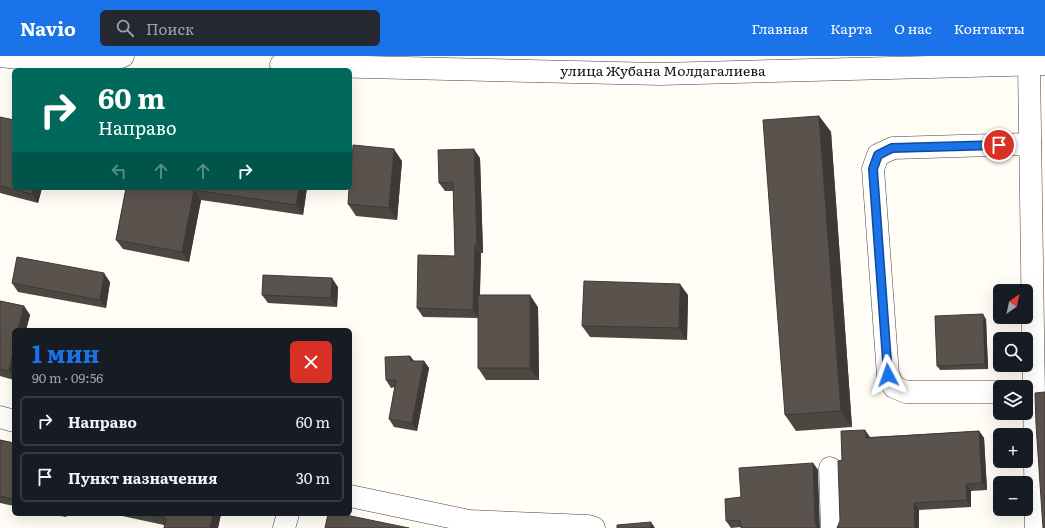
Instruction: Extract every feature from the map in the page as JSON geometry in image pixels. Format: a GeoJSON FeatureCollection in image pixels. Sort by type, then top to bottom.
{"type":"FeatureCollection","features":[{"type":"Feature","properties":{"kind":"street"},"geometry":{"type":"LineString","coordinates":[[1,56],[95,67],[123,56]]}},
{"type":"Feature","properties":{"kind":"street","name":"улица Жубана Молдагалиева"},"geometry":{"type":"LineString","coordinates":[[281,65],[656,65],[939,61],[1037,64]]}},
{"type":"Feature","properties":{"kind":"street"},"geometry":{"type":"LineString","coordinates":[[1036,528],[1030,144],[1037,64]]}},
{"type":"Feature","properties":{"kind":"street"},"geometry":{"type":"LineString","coordinates":[[993,392],[906,392],[894,387],[888,375],[873,169],[878,155],[892,148],[1030,144]]}},
{"type":"Feature","properties":{"kind":"street"},"geometry":{"type":"LineString","coordinates":[[0,417],[12,420]]}},
{"type":"Feature","properties":{"kind":"street"},"geometry":{"type":"LineString","coordinates":[[830,468],[832,528]]}},
{"type":"Feature","properties":{"kind":"street"},"geometry":{"type":"LineString","coordinates":[[352,496],[468,525],[588,526],[594,528]]}},
{"type":"Feature","properties":{"kind":"street"},"geometry":{"type":"LineString","coordinates":[[284,528],[287,516]]}},
{"type":"Feature","properties":{"kind":"building"},"geometry":{"type":"Polygon","coordinates":[[[819,116],[841,411],[785,415],[763,120],[819,116]]]}},
{"type":"Feature","properties":{"kind":"building"},"geometry":{"type":"Polygon","coordinates":[[[0,117],[12,120],[12,189],[0,186],[0,117]]]}},
{"type":"Feature","properties":{"kind":"building"},"geometry":{"type":"Polygon","coordinates":[[[353,145],[394,149],[389,208],[348,204],[349,190],[352,190],[353,145]]]}},
{"type":"Feature","properties":{"kind":"building"},"geometry":{"type":"Polygon","coordinates":[[[474,149],[477,245],[475,245],[473,310],[417,308],[418,255],[455,256],[453,182],[439,183],[438,150],[474,149]]]}},
{"type":"Feature","properties":{"kind":"building"},"geometry":{"type":"Polygon","coordinates":[[[16,190],[33,190],[32,194],[16,190]]]}},
{"type":"Feature","properties":{"kind":"building"},"geometry":{"type":"Polygon","coordinates":[[[126,190],[194,190],[182,252],[116,240],[126,190]]]}},
{"type":"Feature","properties":{"kind":"building"},"geometry":{"type":"Polygon","coordinates":[[[194,190],[299,190],[296,205],[194,190]]]}},
{"type":"Feature","properties":{"kind":"building"},"geometry":{"type":"Polygon","coordinates":[[[17,257],[104,273],[100,300],[12,283],[17,257]]]}},
{"type":"Feature","properties":{"kind":"building"},"geometry":{"type":"Polygon","coordinates":[[[263,275],[332,278],[331,298],[262,295],[263,275]]]}},
{"type":"Feature","properties":{"kind":"building"},"geometry":{"type":"Polygon","coordinates":[[[584,281],[680,284],[679,328],[582,326],[584,281]]]}},
{"type":"Feature","properties":{"kind":"building"},"geometry":{"type":"Polygon","coordinates":[[[478,295],[530,295],[530,368],[478,368],[478,295]]]}},
{"type":"Feature","properties":{"kind":"building"},"geometry":{"type":"Polygon","coordinates":[[[0,301],[24,306],[18,328],[12,328],[12,358],[9,371],[0,369],[0,301]]]}},
{"type":"Feature","properties":{"kind":"building"},"geometry":{"type":"Polygon","coordinates":[[[983,314],[985,364],[937,366],[935,316],[983,314]]]}},
{"type":"Feature","properties":{"kind":"building"},"geometry":{"type":"Polygon","coordinates":[[[410,356],[411,361],[424,361],[412,423],[389,419],[396,380],[386,380],[385,357],[410,356]]]}},
{"type":"Feature","properties":{"kind":"building"},"geometry":{"type":"Polygon","coordinates":[[[1045,392],[1045,528],[1043,528],[1035,393],[1045,392]]]}},
{"type":"Feature","properties":{"kind":"building"},"geometry":{"type":"Polygon","coordinates":[[[865,430],[866,438],[979,431],[982,483],[966,484],[967,500],[914,503],[915,528],[837,528],[840,521],[838,461],[842,460],[841,431],[865,430]]]}},
{"type":"Feature","properties":{"kind":"building"},"geometry":{"type":"Polygon","coordinates":[[[0,440],[12,443],[12,499],[0,496],[0,440]]]}},
{"type":"Feature","properties":{"kind":"building"},"geometry":{"type":"Polygon","coordinates":[[[813,463],[815,522],[817,528],[741,528],[740,520],[726,521],[725,499],[741,497],[739,468],[813,463]]]}},
{"type":"Feature","properties":{"kind":"building"},"geometry":{"type":"Polygon","coordinates":[[[157,516],[213,516],[210,528],[164,528],[166,518],[157,516]]]}},
{"type":"Feature","properties":{"kind":"building"},"geometry":{"type":"Polygon","coordinates":[[[328,516],[351,516],[409,528],[325,528],[328,516]]]}},
{"type":"Feature","properties":{"kind":"building"},"geometry":{"type":"Polygon","coordinates":[[[651,522],[651,528],[617,528],[617,525],[651,522]]]}},
{"type":"Feature","properties":{"kind":"route"},"geometry":{"type":"LineString","coordinates":[[888,375],[873,169],[878,155],[892,148],[999,145]]}}]}
